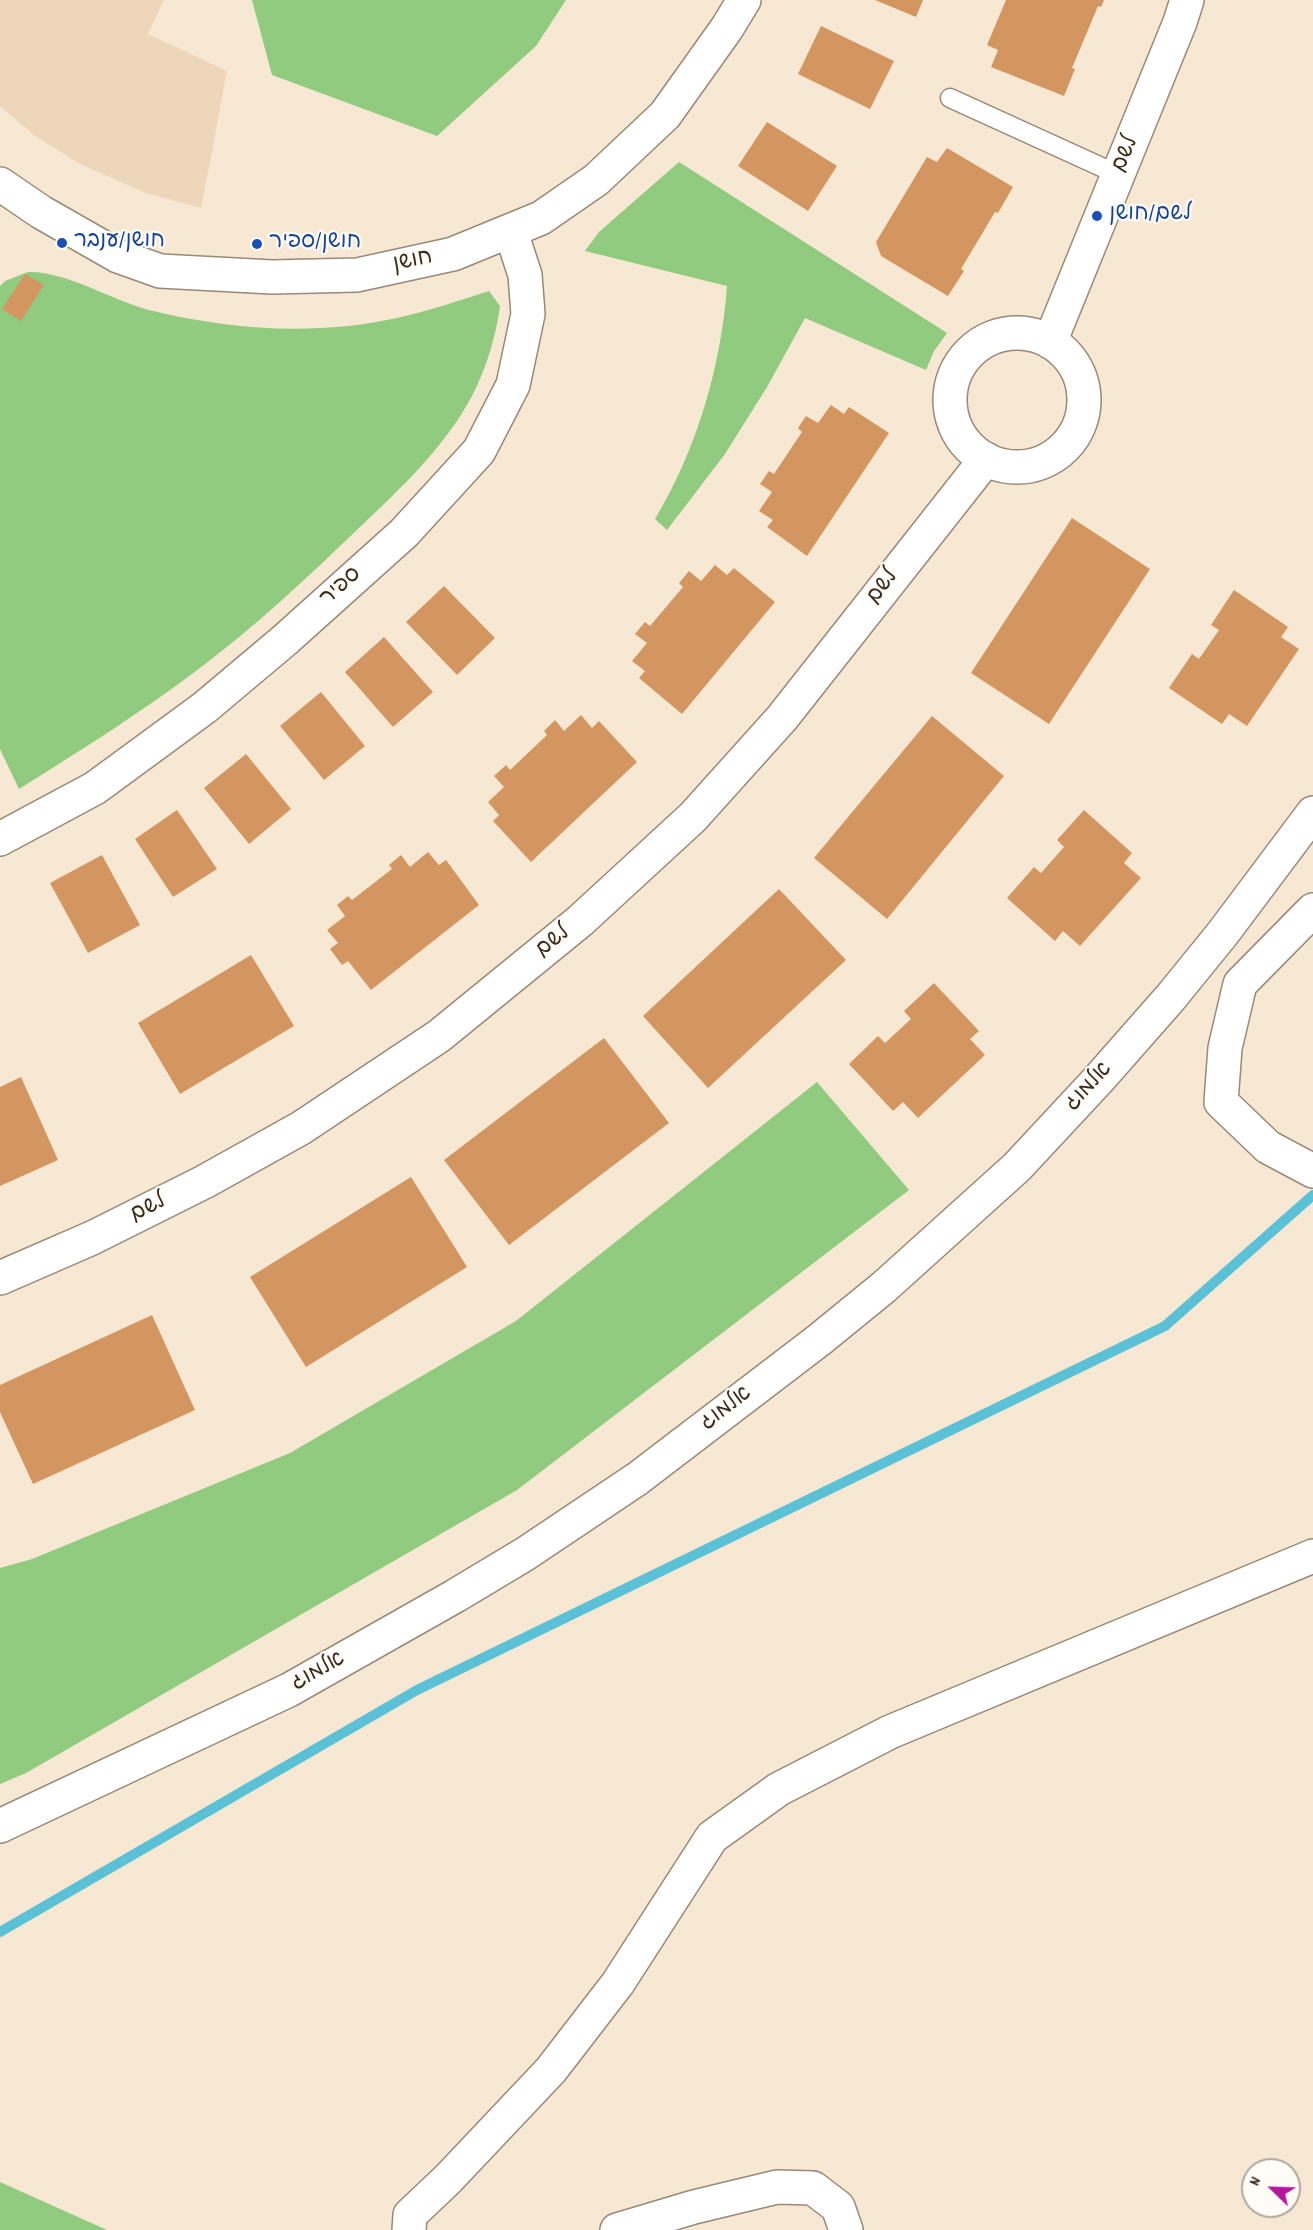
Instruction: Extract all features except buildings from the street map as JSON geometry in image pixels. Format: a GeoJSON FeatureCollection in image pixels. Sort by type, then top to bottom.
{"type":"FeatureCollection","features":[{"type":"Feature","properties":{"kind":"street","name":"חושן"},"geometry":{"type":"LineString","coordinates":[[5,199],[118,256],[160,270],[272,277],[357,275],[453,254],[541,218],[596,180],[665,115],[727,28],[744,0]]}},
{"type":"Feature","properties":{"kind":"street","name":"לשם"},"geometry":{"type":"LineString","coordinates":[[1050,342],[1119,175],[1187,0]]}},
{"type":"Feature","properties":{"kind":"street","name":"ספיר"},"geometry":{"type":"LineString","coordinates":[[0,839],[95,788],[204,708],[286,639],[404,533],[479,451],[513,385],[528,314],[525,275],[511,232]]}},
{"type":"Feature","properties":{"kind":"street"},"geometry":{"type":"LineString","coordinates":[[1006,334],[1029,334],[1050,342],[1067,355],[1079,374],[1084,395],[1083,416],[1074,436],[1060,453],[1041,464],[1019,468],[998,465],[978,456],[962,440],[952,419],[950,396],[955,374],[967,355],[985,341],[1006,334]]}},
{"type":"Feature","properties":{"kind":"street","name":"לשם"},"geometry":{"type":"LineString","coordinates":[[0,1278],[92,1238],[204,1182],[301,1128],[439,1036],[580,921],[693,817],[782,718],[986,459]]}},
{"type":"Feature","properties":{"kind":"street","name":"אלמוג"},"geometry":{"type":"LineString","coordinates":[[0,1826],[289,1690],[455,1596],[525,1554],[637,1479],[810,1347],[884,1287],[1017,1167],[1171,997],[1223,933],[1313,813]]}},
{"type":"Feature","properties":{"kind":"street"},"geometry":{"type":"LineString","coordinates":[[1313,910],[1240,984],[1225,1048],[1221,1102],[1268,1147],[1313,1171]]}},
{"type":"Feature","properties":{"kind":"street"},"geometry":{"type":"LineString","coordinates":[[410,2230],[410,2216],[551,2070],[585,2026],[618,1983],[712,1837],[779,1789],[890,1732],[1313,1556]]}},
{"type":"Feature","properties":{"kind":"street"},"geometry":{"type":"LineString","coordinates":[[617,2230],[694,2208],[777,2187],[786,2187],[813,2188],[838,2207],[846,2230]]}},
{"type":"Feature","properties":{"kind":"lane"},"geometry":{"type":"LineString","coordinates":[[950,98],[1119,175]]}},
{"type":"Feature","properties":{"kind":"shaded area"},"geometry":{"type":"Polygon","coordinates":[[[0,0],[164,0],[148,34],[227,71],[201,208],[146,193],[80,164],[35,136],[0,106],[0,0]]]}},
{"type":"Feature","properties":{"kind":"green space"},"geometry":{"type":"Polygon","coordinates":[[[252,0],[566,0],[536,46],[437,136],[272,75],[252,0]]]}},
{"type":"Feature","properties":{"kind":"green space"},"geometry":{"type":"Polygon","coordinates":[[[679,162],[947,333],[934,351],[926,370],[805,318],[767,387],[725,454],[667,530],[655,519],[683,464],[704,407],[719,347],[727,286],[585,251],[599,232],[679,162]]]}},
{"type":"Feature","properties":{"kind":"green space"},"geometry":{"type":"Polygon","coordinates":[[[28,272],[58,276],[149,310],[241,326],[304,329],[366,324],[420,312],[489,291],[500,306],[490,352],[472,396],[449,433],[407,482],[302,582],[221,652],[134,715],[19,789],[0,749],[0,286],[5,281],[28,272]]]}},
{"type":"Feature","properties":{"kind":"green space"},"geometry":{"type":"Polygon","coordinates":[[[817,1082],[909,1190],[517,1490],[26,1773],[0,1784],[0,1568],[32,1559],[290,1453],[516,1321],[817,1082]]]}},
{"type":"Feature","properties":{"kind":"green space"},"geometry":{"type":"Polygon","coordinates":[[[0,2182],[107,2230],[0,2230],[0,2182]]]}},
{"type":"Feature","properties":{"kind":"waterway"},"geometry":{"type":"LineString","coordinates":[[0,1932],[417,1690],[1165,1326],[1313,1195]]}},
{"type":"Feature","properties":{"kind":"place","name":"לשם/חושן"},"geometry":{"type":"Point","coordinates":[1097,216]}},
{"type":"Feature","properties":{"kind":"place","name":"חושן/ענבר"},"geometry":{"type":"Point","coordinates":[62,243]}},
{"type":"Feature","properties":{"kind":"place","name":"חושן/ספיר"},"geometry":{"type":"Point","coordinates":[257,244]}}]}
